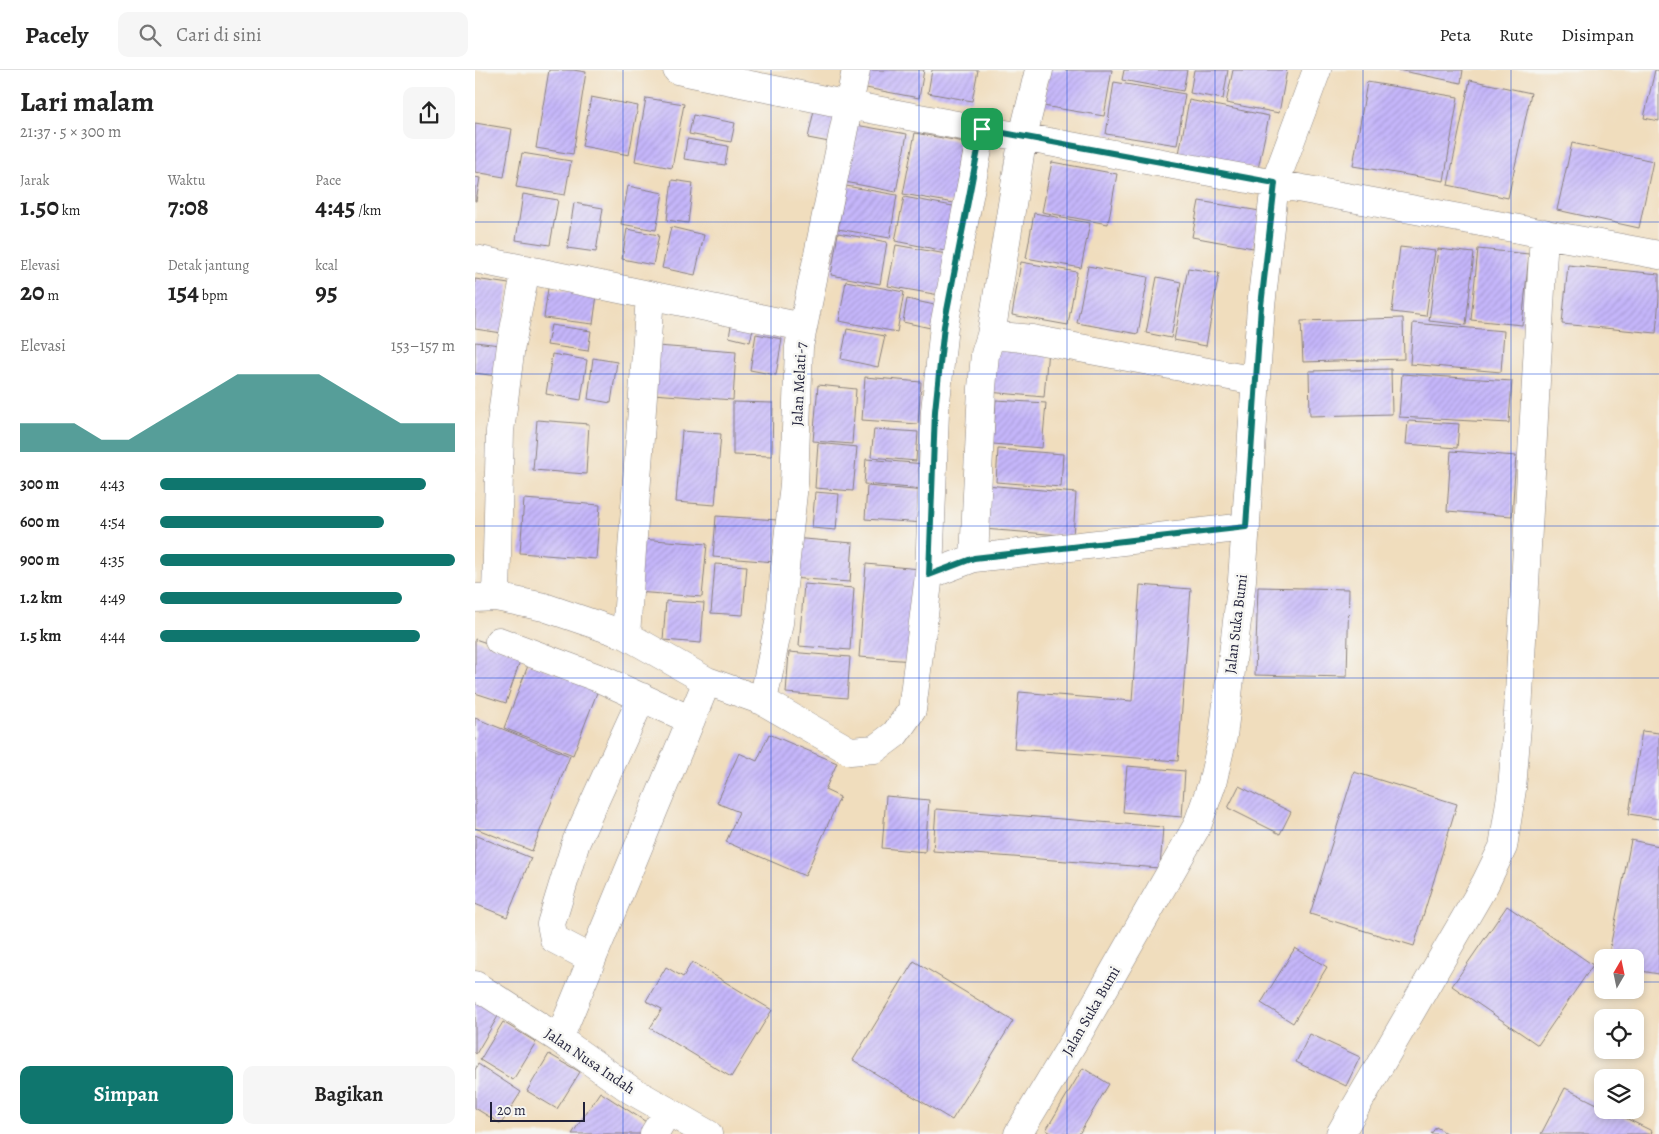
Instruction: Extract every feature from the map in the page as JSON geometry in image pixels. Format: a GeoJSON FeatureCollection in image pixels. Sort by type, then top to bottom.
{"type":"FeatureCollection","features":[{"type":"Feature","properties":{"kind":"street"},"geometry":{"type":"LineString","coordinates":[[677,70],[849,104],[1659,255]]}},
{"type":"Feature","properties":{"kind":"street","name":"Jalan Melati-7"},"geometry":{"type":"LineString","coordinates":[[763,701],[779,623],[793,494],[799,347],[856,70]]}},
{"type":"Feature","properties":{"kind":"street"},"geometry":{"type":"LineString","coordinates":[[974,558],[985,354],[991,335],[1023,136],[1039,70]]}},
{"type":"Feature","properties":{"kind":"street","name":"Jalan Suka Bumi"},"geometry":{"type":"LineString","coordinates":[[1018,1134],[1077,1036],[1197,826],[1212,784],[1223,736],[1241,580],[1261,306],[1275,183],[1317,70]]}},
{"type":"Feature","properties":{"kind":"street"},"geometry":{"type":"LineString","coordinates":[[526,269],[511,345],[500,432],[485,597],[545,607],[626,635],[707,681],[763,701],[849,751],[875,749],[895,734],[912,710],[929,575],[935,411],[944,326],[982,129]]}},
{"type":"Feature","properties":{"kind":"street"},"geometry":{"type":"LineString","coordinates":[[1340,1134],[1485,884],[1503,847],[1512,789],[1518,713],[1544,233]]}},
{"type":"Feature","properties":{"kind":"street"},"geometry":{"type":"LineString","coordinates":[[475,259],[803,327]]}},
{"type":"Feature","properties":{"kind":"street"},"geometry":{"type":"LineString","coordinates":[[626,635],[650,296]]}},
{"type":"Feature","properties":{"kind":"street"},"geometry":{"type":"LineString","coordinates":[[991,335],[1032,339],[1256,381]]}},
{"type":"Feature","properties":{"kind":"street"},"geometry":{"type":"LineString","coordinates":[[929,575],[974,558],[1246,527]]}},
{"type":"Feature","properties":{"kind":"street"},"geometry":{"type":"LineString","coordinates":[[499,641],[601,679],[691,720]]}},
{"type":"Feature","properties":{"kind":"street"},"geometry":{"type":"LineString","coordinates":[[559,1039],[707,681]]}},
{"type":"Feature","properties":{"kind":"street"},"geometry":{"type":"LineString","coordinates":[[592,959],[553,939],[551,924],[576,842],[642,698]]}},
{"type":"Feature","properties":{"kind":"street","name":"Jalan Nusa Indah"},"geometry":{"type":"LineString","coordinates":[[475,984],[559,1039],[631,1090],[708,1134]]}},
{"type":"Feature","properties":{"kind":"street"},"geometry":{"type":"LineString","coordinates":[[654,1134],[668,1111]]}},
{"type":"Feature","properties":{"kind":"building"},"geometry":{"type":"Polygon","coordinates":[[[549,70],[586,72],[573,154],[536,148],[549,70]]]}},
{"type":"Feature","properties":{"kind":"building"},"geometry":{"type":"Polygon","coordinates":[[[869,70],[924,70],[919,98],[866,88],[869,70]]]}},
{"type":"Feature","properties":{"kind":"building"},"geometry":{"type":"Polygon","coordinates":[[[932,70],[978,70],[972,101],[928,93],[932,70]]]}},
{"type":"Feature","properties":{"kind":"building"},"geometry":{"type":"Polygon","coordinates":[[[1049,70],[1112,70],[1104,116],[1043,106],[1049,70]]]}},
{"type":"Feature","properties":{"kind":"building"},"geometry":{"type":"Polygon","coordinates":[[[1124,70],[1187,70],[1183,91],[1122,80],[1124,70]]]}},
{"type":"Feature","properties":{"kind":"building"},"geometry":{"type":"Polygon","coordinates":[[[1194,70],[1228,70],[1223,99],[1190,93],[1194,70]]]}},
{"type":"Feature","properties":{"kind":"building"},"geometry":{"type":"Polygon","coordinates":[[[1233,70],[1287,70],[1279,113],[1226,103],[1233,70]]]}},
{"type":"Feature","properties":{"kind":"building"},"geometry":{"type":"Polygon","coordinates":[[[1398,70],[1463,70],[1461,83],[1398,70]]]}},
{"type":"Feature","properties":{"kind":"building"},"geometry":{"type":"Polygon","coordinates":[[[1655,70],[1659,70],[1659,121],[1644,118],[1655,70]]]}},
{"type":"Feature","properties":{"kind":"building"},"geometry":{"type":"Polygon","coordinates":[[[1470,80],[1531,93],[1508,198],[1448,185],[1470,80]]]}},
{"type":"Feature","properties":{"kind":"building"},"geometry":{"type":"Polygon","coordinates":[[[1114,82],[1185,94],[1177,145],[1106,134],[1114,82]]]}},
{"type":"Feature","properties":{"kind":"building"},"geometry":{"type":"Polygon","coordinates":[[[1367,82],[1458,97],[1444,181],[1353,166],[1367,82]]]}},
{"type":"Feature","properties":{"kind":"building"},"geometry":{"type":"Polygon","coordinates":[[[591,97],[638,106],[629,155],[582,146],[591,97]]]}},
{"type":"Feature","properties":{"kind":"building"},"geometry":{"type":"Polygon","coordinates":[[[646,98],[684,104],[672,168],[635,161],[646,98]]]}},
{"type":"Feature","properties":{"kind":"building"},"geometry":{"type":"Polygon","coordinates":[[[1189,100],[1269,116],[1258,169],[1179,154],[1189,100]]]}},
{"type":"Feature","properties":{"kind":"building"},"geometry":{"type":"Polygon","coordinates":[[[814,110],[835,114],[829,142],[808,138],[814,110]]]}},
{"type":"Feature","properties":{"kind":"building"},"geometry":{"type":"Polygon","coordinates":[[[693,115],[735,123],[731,142],[689,134],[693,115]]]}},
{"type":"Feature","properties":{"kind":"building"},"geometry":{"type":"Polygon","coordinates":[[[475,123],[512,129],[504,177],[475,172],[475,123]]]}},
{"type":"Feature","properties":{"kind":"building"},"geometry":{"type":"Polygon","coordinates":[[[850,124],[907,134],[896,192],[840,181],[850,124]]]}},
{"type":"Feature","properties":{"kind":"building"},"geometry":{"type":"Polygon","coordinates":[[[915,133],[965,142],[954,203],[903,194],[915,133]]]}},
{"type":"Feature","properties":{"kind":"building"},"geometry":{"type":"Polygon","coordinates":[[[687,139],[728,146],[725,165],[684,159],[687,139]]]}},
{"type":"Feature","properties":{"kind":"building"},"geometry":{"type":"Polygon","coordinates":[[[1572,143],[1653,161],[1639,228],[1557,210],[1572,143]]]}},
{"type":"Feature","properties":{"kind":"building"},"geometry":{"type":"Polygon","coordinates":[[[522,153],[571,161],[565,195],[516,187],[522,153]]]}},
{"type":"Feature","properties":{"kind":"building"},"geometry":{"type":"Polygon","coordinates":[[[1052,162],[1117,174],[1108,224],[1042,212],[1052,162]]]}},
{"type":"Feature","properties":{"kind":"building"},"geometry":{"type":"Polygon","coordinates":[[[475,177],[480,178],[476,201],[475,201],[475,177]]]}},
{"type":"Feature","properties":{"kind":"building"},"geometry":{"type":"Polygon","coordinates":[[[672,180],[693,183],[688,223],[667,220],[672,180]]]}},
{"type":"Feature","properties":{"kind":"building"},"geometry":{"type":"Polygon","coordinates":[[[628,186],[663,193],[656,230],[621,224],[628,186]]]}},
{"type":"Feature","properties":{"kind":"building"},"geometry":{"type":"Polygon","coordinates":[[[846,186],[897,195],[890,238],[838,229],[846,186]]]}},
{"type":"Feature","properties":{"kind":"building"},"geometry":{"type":"Polygon","coordinates":[[[523,194],[558,200],[550,245],[516,240],[523,194]]]}},
{"type":"Feature","properties":{"kind":"building"},"geometry":{"type":"Polygon","coordinates":[[[904,197],[958,207],[950,252],[895,241],[904,197]]]}},
{"type":"Feature","properties":{"kind":"building"},"geometry":{"type":"Polygon","coordinates":[[[1199,201],[1260,211],[1253,248],[1192,237],[1199,201]]]}},
{"type":"Feature","properties":{"kind":"building"},"geometry":{"type":"Polygon","coordinates":[[[574,203],[603,208],[596,252],[567,248],[574,203]]]}},
{"type":"Feature","properties":{"kind":"building"},"geometry":{"type":"Polygon","coordinates":[[[1034,213],[1090,223],[1081,268],[1026,258],[1034,213]]]}},
{"type":"Feature","properties":{"kind":"building"},"geometry":{"type":"Polygon","coordinates":[[[671,227],[704,235],[695,275],[662,268],[671,227]]]}},
{"type":"Feature","properties":{"kind":"building"},"geometry":{"type":"Polygon","coordinates":[[[627,229],[659,235],[653,265],[622,259],[627,229]]]}},
{"type":"Feature","properties":{"kind":"building"},"geometry":{"type":"Polygon","coordinates":[[[838,233],[887,242],[880,284],[831,275],[838,233]]]}},
{"type":"Feature","properties":{"kind":"building"},"geometry":{"type":"Polygon","coordinates":[[[896,245],[952,255],[945,296],[888,286],[896,245]]]}},
{"type":"Feature","properties":{"kind":"building"},"geometry":{"type":"Polygon","coordinates":[[[1400,247],[1435,251],[1426,316],[1392,312],[1400,247]]]}},
{"type":"Feature","properties":{"kind":"building"},"geometry":{"type":"Polygon","coordinates":[[[1438,249],[1474,253],[1466,325],[1429,321],[1438,249]]]}},
{"type":"Feature","properties":{"kind":"building"},"geometry":{"type":"Polygon","coordinates":[[[1478,249],[1529,254],[1522,325],[1471,320],[1478,249]]]}},
{"type":"Feature","properties":{"kind":"building"},"geometry":{"type":"Polygon","coordinates":[[[1021,262],[1077,272],[1068,325],[1012,315],[1021,262]]]}},
{"type":"Feature","properties":{"kind":"building"},"geometry":{"type":"Polygon","coordinates":[[[1568,265],[1659,274],[1656,333],[1562,324],[1568,265]]]}},
{"type":"Feature","properties":{"kind":"building"},"geometry":{"type":"Polygon","coordinates":[[[1088,266],[1148,277],[1138,334],[1077,323],[1088,266]]]}},
{"type":"Feature","properties":{"kind":"building"},"geometry":{"type":"Polygon","coordinates":[[[1188,268],[1219,273],[1206,346],[1174,340],[1188,268]]]}},
{"type":"Feature","properties":{"kind":"building"},"geometry":{"type":"Polygon","coordinates":[[[1157,277],[1181,282],[1171,338],[1146,333],[1157,277]]]}},
{"type":"Feature","properties":{"kind":"building"},"geometry":{"type":"Polygon","coordinates":[[[475,279],[509,284],[502,333],[475,329],[475,279]]]}},
{"type":"Feature","properties":{"kind":"building"},"geometry":{"type":"Polygon","coordinates":[[[846,281],[904,292],[897,332],[839,321],[846,281]]]}},
{"type":"Feature","properties":{"kind":"building"},"geometry":{"type":"Polygon","coordinates":[[[548,288],[597,295],[593,324],[544,318],[548,288]]]}},
{"type":"Feature","properties":{"kind":"building"},"geometry":{"type":"Polygon","coordinates":[[[907,299],[939,306],[935,329],[903,322],[907,299]]]}},
{"type":"Feature","properties":{"kind":"building"},"geometry":{"type":"Polygon","coordinates":[[[1403,318],[1404,359],[1303,362],[1301,321],[1403,318]]]}},
{"type":"Feature","properties":{"kind":"building"},"geometry":{"type":"Polygon","coordinates":[[[732,320],[754,324],[750,342],[729,337],[732,320]]]}},
{"type":"Feature","properties":{"kind":"building"},"geometry":{"type":"Polygon","coordinates":[[[1413,323],[1504,331],[1501,372],[1410,364],[1413,323]]]}},
{"type":"Feature","properties":{"kind":"building"},"geometry":{"type":"Polygon","coordinates":[[[551,325],[591,331],[588,351],[547,345],[551,325]]]}},
{"type":"Feature","properties":{"kind":"building"},"geometry":{"type":"Polygon","coordinates":[[[847,329],[885,336],[878,367],[841,359],[847,329]]]}},
{"type":"Feature","properties":{"kind":"building"},"geometry":{"type":"Polygon","coordinates":[[[756,334],[782,339],[776,375],[750,370],[756,334]]]}},
{"type":"Feature","properties":{"kind":"building"},"geometry":{"type":"Polygon","coordinates":[[[475,342],[500,345],[496,376],[475,373],[475,342]]]}},
{"type":"Feature","properties":{"kind":"building"},"geometry":{"type":"Polygon","coordinates":[[[992,344],[1048,349],[1044,397],[988,392],[992,344]]]}},
{"type":"Feature","properties":{"kind":"building"},"geometry":{"type":"Polygon","coordinates":[[[657,346],[736,352],[733,400],[653,394],[657,346]]]}},
{"type":"Feature","properties":{"kind":"building"},"geometry":{"type":"Polygon","coordinates":[[[552,354],[587,360],[581,400],[546,394],[552,354]]]}},
{"type":"Feature","properties":{"kind":"building"},"geometry":{"type":"Polygon","coordinates":[[[593,358],[617,362],[611,403],[588,399],[593,358]]]}},
{"type":"Feature","properties":{"kind":"building"},"geometry":{"type":"Polygon","coordinates":[[[1391,369],[1392,414],[1310,416],[1309,371],[1391,369]]]}},
{"type":"Feature","properties":{"kind":"building"},"geometry":{"type":"Polygon","coordinates":[[[1402,374],[1512,381],[1509,423],[1399,417],[1402,374]]]}},
{"type":"Feature","properties":{"kind":"building"},"geometry":{"type":"Polygon","coordinates":[[[865,377],[921,382],[918,424],[862,420],[865,377]]]}},
{"type":"Feature","properties":{"kind":"building"},"geometry":{"type":"Polygon","coordinates":[[[818,385],[856,389],[852,444],[813,441],[818,385]]]}},
{"type":"Feature","properties":{"kind":"building"},"geometry":{"type":"Polygon","coordinates":[[[996,400],[1046,403],[1042,448],[993,444],[996,400]]]}},
{"type":"Feature","properties":{"kind":"building"},"geometry":{"type":"Polygon","coordinates":[[[733,402],[773,403],[772,456],[733,455],[733,402]]]}},
{"type":"Feature","properties":{"kind":"building"},"geometry":{"type":"Polygon","coordinates":[[[537,420],[589,424],[586,474],[533,470],[537,420]]]}},
{"type":"Feature","properties":{"kind":"building"},"geometry":{"type":"Polygon","coordinates":[[[1408,421],[1459,424],[1457,448],[1406,444],[1408,421]]]}},
{"type":"Feature","properties":{"kind":"building"},"geometry":{"type":"Polygon","coordinates":[[[874,429],[918,432],[916,461],[871,457],[874,429]]]}},
{"type":"Feature","properties":{"kind":"building"},"geometry":{"type":"Polygon","coordinates":[[[682,431],[721,434],[715,505],[676,502],[682,431]]]}},
{"type":"Feature","properties":{"kind":"building"},"geometry":{"type":"Polygon","coordinates":[[[818,443],[857,447],[853,491],[815,488],[818,443]]]}},
{"type":"Feature","properties":{"kind":"building"},"geometry":{"type":"Polygon","coordinates":[[[998,449],[1063,454],[1061,487],[996,482],[998,449]]]}},
{"type":"Feature","properties":{"kind":"building"},"geometry":{"type":"Polygon","coordinates":[[[1451,451],[1516,456],[1512,516],[1447,511],[1451,451]]]}},
{"type":"Feature","properties":{"kind":"building"},"geometry":{"type":"Polygon","coordinates":[[[866,459],[925,464],[923,489],[864,484],[866,459]]]}},
{"type":"Feature","properties":{"kind":"building"},"geometry":{"type":"Polygon","coordinates":[[[986,485],[1076,493],[1073,536],[983,529],[986,485]]]}},
{"type":"Feature","properties":{"kind":"building"},"geometry":{"type":"Polygon","coordinates":[[[867,486],[926,491],[924,523],[865,519],[867,486]]]}},
{"type":"Feature","properties":{"kind":"building"},"geometry":{"type":"Polygon","coordinates":[[[815,492],[839,494],[836,530],[812,528],[815,492]]]}},
{"type":"Feature","properties":{"kind":"building"},"geometry":{"type":"Polygon","coordinates":[[[524,499],[600,505],[596,559],[520,553],[524,499]]]}},
{"type":"Feature","properties":{"kind":"building"},"geometry":{"type":"Polygon","coordinates":[[[716,516],[778,520],[775,562],[713,557],[716,516]]]}},
{"type":"Feature","properties":{"kind":"building"},"geometry":{"type":"Polygon","coordinates":[[[792,538],[853,543],[850,582],[789,578],[792,538]]]}},
{"type":"Feature","properties":{"kind":"building"},"geometry":{"type":"Polygon","coordinates":[[[640,539],[707,544],[702,597],[636,592],[640,539]]]}},
{"type":"Feature","properties":{"kind":"building"},"geometry":{"type":"Polygon","coordinates":[[[715,564],[747,566],[743,615],[711,613],[715,564]]]}},
{"type":"Feature","properties":{"kind":"building"},"geometry":{"type":"Polygon","coordinates":[[[866,564],[920,569],[913,661],[859,657],[866,564]]]}},
{"type":"Feature","properties":{"kind":"building"},"geometry":{"type":"Polygon","coordinates":[[[804,584],[854,588],[850,650],[799,646],[804,584]]]}},
{"type":"Feature","properties":{"kind":"building"},"geometry":{"type":"Polygon","coordinates":[[[1140,585],[1191,589],[1178,761],[1014,749],[1019,692],[1132,701],[1140,585]]]}},
{"type":"Feature","properties":{"kind":"building"},"geometry":{"type":"Polygon","coordinates":[[[1258,587],[1349,589],[1347,677],[1255,675],[1258,587]]]}},
{"type":"Feature","properties":{"kind":"building"},"geometry":{"type":"Polygon","coordinates":[[[666,601],[704,603],[701,643],[663,640],[666,601]]]}},
{"type":"Feature","properties":{"kind":"building"},"geometry":{"type":"Polygon","coordinates":[[[475,639],[522,655],[506,703],[475,693],[475,639]]]}},
{"type":"Feature","properties":{"kind":"building"},"geometry":{"type":"Polygon","coordinates":[[[789,652],[850,657],[847,698],[786,693],[789,652]]]}},
{"type":"Feature","properties":{"kind":"building"},"geometry":{"type":"Polygon","coordinates":[[[529,663],[598,690],[573,755],[504,728],[529,663]]]}},
{"type":"Feature","properties":{"kind":"building"},"geometry":{"type":"Polygon","coordinates":[[[475,718],[570,756],[532,851],[475,828],[475,718]]]}},
{"type":"Feature","properties":{"kind":"building"},"geometry":{"type":"Polygon","coordinates":[[[1642,731],[1659,733],[1659,819],[1629,814],[1642,731]]]}},
{"type":"Feature","properties":{"kind":"building"},"geometry":{"type":"Polygon","coordinates":[[[769,734],[837,763],[825,790],[840,797],[805,876],[726,842],[739,812],[717,803],[739,753],[757,761],[769,734]]]}},
{"type":"Feature","properties":{"kind":"building"},"geometry":{"type":"Polygon","coordinates":[[[1127,766],[1185,771],[1182,817],[1123,812],[1127,766]]]}},
{"type":"Feature","properties":{"kind":"building"},"geometry":{"type":"Polygon","coordinates":[[[1354,772],[1457,804],[1414,946],[1310,914],[1354,772]]]}},
{"type":"Feature","properties":{"kind":"building"},"geometry":{"type":"Polygon","coordinates":[[[1239,786],[1291,812],[1280,834],[1228,808],[1239,786]]]}},
{"type":"Feature","properties":{"kind":"building"},"geometry":{"type":"Polygon","coordinates":[[[886,796],[929,800],[925,852],[882,848],[886,796]]]}},
{"type":"Feature","properties":{"kind":"building"},"geometry":{"type":"Polygon","coordinates":[[[936,809],[1163,827],[1160,868],[933,851],[936,809]]]}},
{"type":"Feature","properties":{"kind":"building"},"geometry":{"type":"Polygon","coordinates":[[[475,835],[531,858],[507,917],[475,904],[475,835]]]}},
{"type":"Feature","properties":{"kind":"building"},"geometry":{"type":"Polygon","coordinates":[[[1631,840],[1659,846],[1659,974],[1644,972],[1644,949],[1610,949],[1631,840]]]}},
{"type":"Feature","properties":{"kind":"building"},"geometry":{"type":"Polygon","coordinates":[[[1507,906],[1593,965],[1538,1045],[1452,986],[1507,906]]]}},
{"type":"Feature","properties":{"kind":"building"},"geometry":{"type":"Polygon","coordinates":[[[1295,948],[1327,967],[1293,1023],[1261,1003],[1295,948]]]}},
{"type":"Feature","properties":{"kind":"building"},"geometry":{"type":"Polygon","coordinates":[[[914,961],[1013,1021],[952,1120],[853,1060],[914,961]]]}},
{"type":"Feature","properties":{"kind":"building"},"geometry":{"type":"Polygon","coordinates":[[[692,962],[772,1010],[731,1077],[650,1028],[662,1009],[646,1001],[666,967],[683,977],[692,962]]]}},
{"type":"Feature","properties":{"kind":"building"},"geometry":{"type":"Polygon","coordinates":[[[475,996],[501,1011],[476,1054],[475,1053],[475,996]]]}},
{"type":"Feature","properties":{"kind":"building"},"geometry":{"type":"Polygon","coordinates":[[[503,1022],[536,1042],[513,1080],[480,1060],[503,1022]]]}},
{"type":"Feature","properties":{"kind":"building"},"geometry":{"type":"Polygon","coordinates":[[[1310,1034],[1360,1057],[1346,1086],[1296,1062],[1310,1034]]]}},
{"type":"Feature","properties":{"kind":"building"},"geometry":{"type":"Polygon","coordinates":[[[549,1054],[580,1072],[557,1109],[527,1091],[549,1054]]]}},
{"type":"Feature","properties":{"kind":"building"},"geometry":{"type":"Polygon","coordinates":[[[478,1064],[521,1092],[501,1124],[475,1108],[475,1070],[478,1064]]]}},
{"type":"Feature","properties":{"kind":"building"},"geometry":{"type":"Polygon","coordinates":[[[1083,1068],[1109,1084],[1079,1134],[1053,1134],[1046,1130],[1083,1068]]]}},
{"type":"Feature","properties":{"kind":"building"},"geometry":{"type":"Polygon","coordinates":[[[1565,1088],[1594,1102],[1594,1119],[1627,1119],[1652,1131],[1651,1134],[1541,1134],[1565,1088]]]}},
{"type":"Feature","properties":{"kind":"building"},"geometry":{"type":"Polygon","coordinates":[[[600,1092],[654,1127],[649,1134],[572,1134],[600,1092]]]}},
{"type":"Feature","properties":{"kind":"building"},"geometry":{"type":"Polygon","coordinates":[[[1436,1127],[1448,1134],[1431,1134],[1436,1127]]]}},
{"type":"Feature","properties":{"kind":"route"},"geometry":{"type":"LineString","coordinates":[[982,129],[1275,183],[1261,306],[1246,527],[974,558],[929,575],[935,411],[944,326],[982,129]]}}]}
